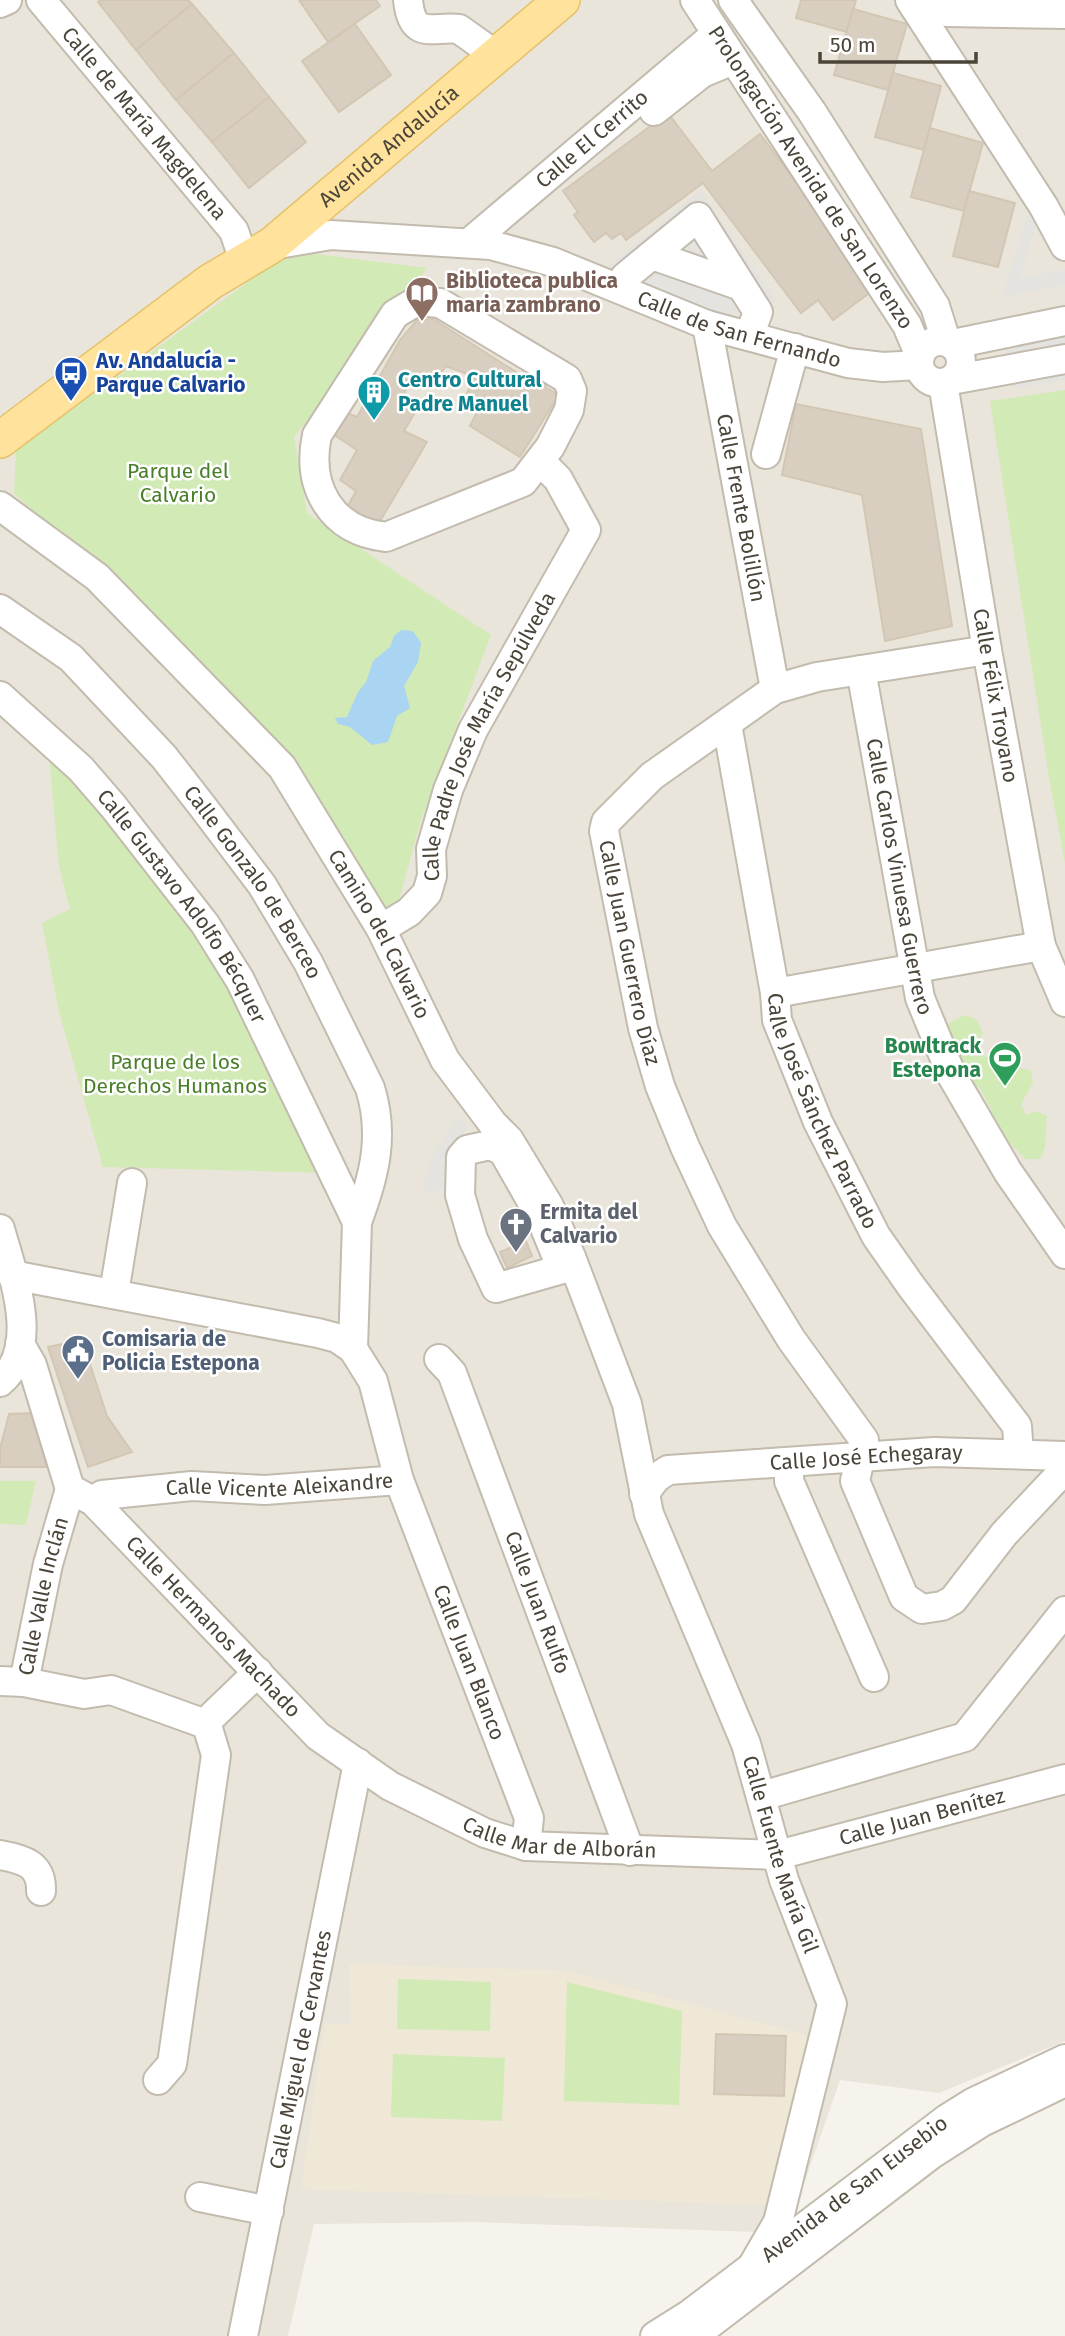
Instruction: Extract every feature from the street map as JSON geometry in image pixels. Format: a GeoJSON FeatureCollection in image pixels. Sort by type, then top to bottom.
{"type":"FeatureCollection","features":[{"type":"Feature","properties":{"kind":"main road","name":"Avenida Andalucía"},"geometry":{"type":"LineString","coordinates":[[256,247],[365,146],[544,0]]}},
{"type":"Feature","properties":{"kind":"main road","name":"Avenida Andalucía"},"geometry":{"type":"LineString","coordinates":[[0,440],[256,247],[337,191],[562,0]]}},
{"type":"Feature","properties":{"kind":"street"},"geometry":{"type":"LineString","coordinates":[[0,3],[7,0]]}},
{"type":"Feature","properties":{"kind":"street","name":"Calle de María Magdelena"},"geometry":{"type":"LineString","coordinates":[[41,0],[234,231],[256,247]]}},
{"type":"Feature","properties":{"kind":"street"},"geometry":{"type":"LineString","coordinates":[[408,0],[412,19],[421,28],[433,31],[459,29],[487,49]]}},
{"type":"Feature","properties":{"kind":"street","name":"Prolongación Avenida de San Lorenzo"},"geometry":{"type":"LineString","coordinates":[[695,0],[907,325],[919,360]]}},
{"type":"Feature","properties":{"kind":"street","name":"Prolongación Avenida de San Lorenzo"},"geometry":{"type":"LineString","coordinates":[[733,0],[812,112],[935,306],[949,343]]}},
{"type":"Feature","properties":{"kind":"street"},"geometry":{"type":"LineString","coordinates":[[912,3],[1065,14]]}},
{"type":"Feature","properties":{"kind":"street"},"geometry":{"type":"LineString","coordinates":[[912,3],[1065,246]]}},
{"type":"Feature","properties":{"kind":"street"},"geometry":{"type":"LineString","coordinates":[[947,6],[947,56]]}},
{"type":"Feature","properties":{"kind":"street","name":"Calle El Cerrito"},"geometry":{"type":"LineString","coordinates":[[480,244],[716,34]]}},
{"type":"Feature","properties":{"kind":"street","name":"Calle El Cerrito"},"geometry":{"type":"LineString","coordinates":[[480,244],[702,72],[733,60]]}},
{"type":"Feature","properties":{"kind":"street"},"geometry":{"type":"LineString","coordinates":[[360,236],[344,219],[337,179],[362,156],[365,146]]}},
{"type":"Feature","properties":{"kind":"street"},"geometry":{"type":"LineString","coordinates":[[621,288],[625,277],[698,217],[758,312],[749,336]]}},
{"type":"Feature","properties":{"kind":"street","name":"Calle de San Fernando"},"geometry":{"type":"LineString","coordinates":[[256,247],[309,237],[360,236],[480,244],[553,262],[707,325],[848,363],[883,367],[919,360]]}},
{"type":"Feature","properties":{"kind":"street"},"geometry":{"type":"LineString","coordinates":[[652,255],[741,286]]}},
{"type":"Feature","properties":{"kind":"street"},"geometry":{"type":"LineString","coordinates":[[417,301],[440,303],[567,379],[572,391],[569,410],[541,462],[523,482],[386,537],[365,535],[334,517],[326,504],[312,458],[317,435],[395,314],[417,301]]}},
{"type":"Feature","properties":{"kind":"street"},"geometry":{"type":"LineString","coordinates":[[1065,321],[949,343],[930,343],[919,360],[928,379],[947,381],[1065,359]]}},
{"type":"Feature","properties":{"kind":"street","name":"Calle Frente Bolillón"},"geometry":{"type":"LineString","coordinates":[[707,325],[775,689]]}},
{"type":"Feature","properties":{"kind":"street"},"geometry":{"type":"LineString","coordinates":[[947,381],[958,374],[962,359],[949,343]]}},
{"type":"Feature","properties":{"kind":"street"},"geometry":{"type":"LineString","coordinates":[[766,454],[795,348]]}},
{"type":"Feature","properties":{"kind":"street","name":"Calle Félix Troyano"},"geometry":{"type":"LineString","coordinates":[[947,381],[987,650],[1041,946],[1065,1002]]}},
{"type":"Feature","properties":{"kind":"street","name":"Calle Padre José María Sepúlveda"},"geometry":{"type":"LineString","coordinates":[[381,929],[410,912],[427,893],[432,876],[431,849],[448,790],[473,730],[586,530],[558,479],[541,462]]}},
{"type":"Feature","properties":{"kind":"street","name":"Camino del Calvario"},"geometry":{"type":"LineString","coordinates":[[0,506],[97,577],[282,767],[381,929],[445,1060],[493,1124],[509,1140],[554,1219],[628,1404],[636,1447]]}},
{"type":"Feature","properties":{"kind":"street","name":"Calle Gonzalo de Berceo"},"geometry":{"type":"LineString","coordinates":[[0,609],[71,658],[164,757],[262,885],[303,954],[370,1088],[375,1104],[377,1153],[372,1183],[357,1222]]}},
{"type":"Feature","properties":{"kind":"street","name":"Calle Juan Guerrero Díaz"},"geometry":{"type":"LineString","coordinates":[[859,1458],[864,1440],[784,1328],[722,1226],[660,1086],[643,1028],[605,843],[606,822],[652,776],[775,689],[817,677],[987,650]]}},
{"type":"Feature","properties":{"kind":"street","name":"Calle Carlos Vinuesa Guerrero"},"geometry":{"type":"LineString","coordinates":[[862,670],[920,998],[952,1076],[1007,1172],[1065,1254]]}},
{"type":"Feature","properties":{"kind":"street","name":"Calle Gustavo Adolfo Bécquer"},"geometry":{"type":"LineString","coordinates":[[0,696],[81,769],[205,924],[240,980],[357,1222],[353,1349]]}},
{"type":"Feature","properties":{"kind":"street","name":"Calle José Sánchez Parrado"},"geometry":{"type":"LineString","coordinates":[[727,724],[775,993],[776,1020],[818,1122],[871,1224],[911,1286],[1017,1426],[1019,1454]]}},
{"type":"Feature","properties":{"kind":"street"},"geometry":{"type":"LineString","coordinates":[[775,993],[1041,946]]}},
{"type":"Feature","properties":{"kind":"street"},"geometry":{"type":"LineString","coordinates":[[450,1181],[452,1162],[462,1144],[493,1124]]}},
{"type":"Feature","properties":{"kind":"street"},"geometry":{"type":"LineString","coordinates":[[490,1145],[503,1151],[540,1216],[562,1269],[496,1288],[464,1216],[460,1195],[461,1157],[467,1150],[490,1145]]}},
{"type":"Feature","properties":{"kind":"street"},"geometry":{"type":"LineString","coordinates":[[114,1293],[132,1183]]}},
{"type":"Feature","properties":{"kind":"street"},"geometry":{"type":"LineString","coordinates":[[0,1230],[22,1304],[20,1344],[10,1373],[0,1382]]}},
{"type":"Feature","properties":{"kind":"street"},"geometry":{"type":"LineString","coordinates":[[12,1275],[318,1333],[337,1339],[353,1349]]}},
{"type":"Feature","properties":{"kind":"street"},"geometry":{"type":"LineString","coordinates":[[20,1344],[32,1364],[82,1495]]}},
{"type":"Feature","properties":{"kind":"street","name":"Calle Vicente Aleixandre"},"geometry":{"type":"LineString","coordinates":[[82,1495],[192,1486],[265,1490],[399,1480],[373,1381],[353,1349]]}},
{"type":"Feature","properties":{"kind":"street","name":"Calle Juan Rulfo"},"geometry":{"type":"LineString","coordinates":[[439,1359],[452,1373],[630,1851]]}},
{"type":"Feature","properties":{"kind":"street"},"geometry":{"type":"LineString","coordinates":[[636,1447],[668,1470],[656,1478],[644,1494]]}},
{"type":"Feature","properties":{"kind":"street","name":"Calle Fuente María Gil"},"geometry":{"type":"LineString","coordinates":[[636,1447],[649,1514],[746,1744],[784,1880],[832,2004],[778,2222],[753,2265]]}},
{"type":"Feature","properties":{"kind":"street","name":"Calle José Echegaray"},"geometry":{"type":"LineString","coordinates":[[668,1470],[934,1452],[1065,1456]]}},
{"type":"Feature","properties":{"kind":"street"},"geometry":{"type":"LineString","coordinates":[[859,1458],[855,1481],[904,1597],[922,1609],[942,1606],[953,1600],[1004,1534],[1065,1469]]}},
{"type":"Feature","properties":{"kind":"street"},"geometry":{"type":"LineString","coordinates":[[789,1462],[789,1481],[874,1677]]}},
{"type":"Feature","properties":{"kind":"street","name":"Calle Juan Blanco"},"geometry":{"type":"LineString","coordinates":[[399,1480],[529,1818],[526,1846]]}},
{"type":"Feature","properties":{"kind":"street","name":"Calle Hermanos Machado"},"geometry":{"type":"LineString","coordinates":[[82,1495],[318,1736],[358,1763]]}},
{"type":"Feature","properties":{"kind":"street","name":"Calle Valle Inclán"},"geometry":{"type":"LineString","coordinates":[[12,1682],[48,1564],[82,1495]]}},
{"type":"Feature","properties":{"kind":"street"},"geometry":{"type":"LineString","coordinates":[[762,1796],[965,1737],[1065,1611]]}},
{"type":"Feature","properties":{"kind":"street"},"geometry":{"type":"LineString","coordinates":[[206,1722],[258,1672]]}},
{"type":"Feature","properties":{"kind":"street"},"geometry":{"type":"LineString","coordinates":[[12,1682],[83,1695],[111,1690],[206,1722]]}},
{"type":"Feature","properties":{"kind":"street"},"geometry":{"type":"LineString","coordinates":[[158,2080],[172,2064],[202,1837],[216,1755],[206,1722]]}},
{"type":"Feature","properties":{"kind":"street","name":"Calle Mar de Alborán"},"geometry":{"type":"LineString","coordinates":[[358,1763],[402,1792],[485,1833],[526,1846],[778,1855]]}},
{"type":"Feature","properties":{"kind":"street","name":"Calle Miguel de Cervantes"},"geometry":{"type":"LineString","coordinates":[[243,2336],[358,1763]]}},
{"type":"Feature","properties":{"kind":"street","name":"Calle Juan Benítez"},"geometry":{"type":"LineString","coordinates":[[778,1855],[931,1811],[985,1801],[1065,1779]]}},
{"type":"Feature","properties":{"kind":"street"},"geometry":{"type":"LineString","coordinates":[[0,1855],[23,1859],[35,1867],[41,1881],[41,1891]]}},
{"type":"Feature","properties":{"kind":"street","name":"Avenida de San Eusebio"},"geometry":{"type":"LineString","coordinates":[[654,2336],[690,2314],[948,2118],[1065,2059]]}},
{"type":"Feature","properties":{"kind":"street","name":"Avenida de San Eusebio"},"geometry":{"type":"LineString","coordinates":[[694,2336],[932,2154],[982,2122],[1065,2082]]}},
{"type":"Feature","properties":{"kind":"street"},"geometry":{"type":"LineString","coordinates":[[200,2197],[269,2211]]}},
{"type":"Feature","properties":{"kind":"shaded area"},"geometry":{"type":"Polygon","coordinates":[[[0,0],[1065,0],[1065,2041],[939,2093],[840,2080],[787,2233],[475,2222],[314,2224],[288,2336],[0,2336],[0,0]]]}},
{"type":"Feature","properties":{"kind":"shaded area"},"geometry":{"type":"Polygon","coordinates":[[[700,190],[776,300],[758,312],[719,314],[605,269],[700,190]]]}},
{"type":"Feature","properties":{"kind":"shaded area"},"geometry":{"type":"Polygon","coordinates":[[[1032,202],[1039,217],[1020,277],[1065,270],[1065,285],[1002,297],[1032,202]]]}},
{"type":"Feature","properties":{"kind":"shaded area"},"geometry":{"type":"Polygon","coordinates":[[[1065,328],[1065,355],[1008,365],[1003,339],[1065,328]]]}},
{"type":"Feature","properties":{"kind":"shaded area"},"geometry":{"type":"Polygon","coordinates":[[[1065,365],[1065,380],[1014,389],[1011,374],[1065,365]]]}},
{"type":"Feature","properties":{"kind":"shaded area"},"geometry":{"type":"Polygon","coordinates":[[[458,1117],[467,1128],[454,1147],[445,1171],[444,1190],[423,1192],[424,1179],[434,1154],[458,1117]]]}},
{"type":"Feature","properties":{"kind":"shaded area"},"geometry":{"type":"Polygon","coordinates":[[[349,1964],[567,1971],[816,2038],[771,2205],[301,2189],[325,2023],[351,2025],[349,1964]]]}},
{"type":"Feature","properties":{"kind":"green space","name":"Parque del Calvario"},"geometry":{"type":"Polygon","coordinates":[[[291,251],[427,268],[294,437],[307,513],[491,635],[421,820],[393,921],[283,753],[14,493],[16,450],[291,251]]]}},
{"type":"Feature","properties":{"kind":"green space"},"geometry":{"type":"Polygon","coordinates":[[[1065,390],[1065,863],[990,401],[1065,390]]]}},
{"type":"Feature","properties":{"kind":"green space","name":"Parque de los Derechos Humanos"},"geometry":{"type":"Polygon","coordinates":[[[49,754],[166,884],[244,997],[329,1173],[103,1167],[59,1012],[42,923],[70,909],[59,867],[49,754]]]}},
{"type":"Feature","properties":{"kind":"green space","name":"Bowltrack Estepona"},"geometry":{"type":"Polygon","coordinates":[[[964,1015],[976,1019],[983,1033],[977,1043],[983,1054],[995,1064],[998,1081],[1015,1066],[1031,1071],[1033,1083],[1021,1104],[1026,1115],[1036,1111],[1047,1116],[1045,1147],[1040,1159],[1025,1159],[1011,1144],[1000,1145],[989,1124],[991,1109],[979,1087],[973,1086],[943,1027],[964,1015]]]}},
{"type":"Feature","properties":{"kind":"green space"},"geometry":{"type":"Polygon","coordinates":[[[0,1481],[36,1481],[26,1525],[0,1524],[0,1481]]]}},
{"type":"Feature","properties":{"kind":"green space"},"geometry":{"type":"Polygon","coordinates":[[[398,1979],[491,1982],[490,2031],[397,2029],[398,1979]]]}},
{"type":"Feature","properties":{"kind":"green space"},"geometry":{"type":"Polygon","coordinates":[[[567,1982],[682,2011],[679,2105],[564,2101],[567,1982]]]}},
{"type":"Feature","properties":{"kind":"green space"},"geometry":{"type":"Polygon","coordinates":[[[393,2054],[505,2058],[502,2121],[391,2117],[393,2054]]]}},
{"type":"Feature","properties":{"kind":"water"},"geometry":{"type":"Polygon","coordinates":[[[401,630],[413,631],[421,643],[418,662],[404,686],[410,708],[397,716],[388,742],[372,745],[350,727],[338,724],[335,718],[347,717],[358,692],[366,682],[373,661],[390,647],[394,636],[401,630]]]}},
{"type":"Feature","properties":{"kind":"building"},"geometry":{"type":"Polygon","coordinates":[[[188,0],[192,4],[136,50],[98,2],[188,0]]]}},
{"type":"Feature","properties":{"kind":"building"},"geometry":{"type":"Polygon","coordinates":[[[299,0],[376,0],[380,6],[328,42],[299,0]]]}},
{"type":"Feature","properties":{"kind":"building"},"geometry":{"type":"Polygon","coordinates":[[[801,0],[856,0],[847,32],[796,18],[801,0]]]}},
{"type":"Feature","properties":{"kind":"building"},"geometry":{"type":"Polygon","coordinates":[[[192,4],[234,53],[176,100],[136,50],[192,4]]]}},
{"type":"Feature","properties":{"kind":"building"},"geometry":{"type":"Polygon","coordinates":[[[853,9],[907,24],[888,90],[834,75],[853,9]]]}},
{"type":"Feature","properties":{"kind":"building"},"geometry":{"type":"Polygon","coordinates":[[[355,24],[391,75],[339,112],[302,61],[355,24]]]}},
{"type":"Feature","properties":{"kind":"building"},"geometry":{"type":"Polygon","coordinates":[[[234,53],[269,97],[212,142],[176,100],[234,53]]]}},
{"type":"Feature","properties":{"kind":"building"},"geometry":{"type":"Polygon","coordinates":[[[893,73],[941,86],[924,150],[875,137],[893,73]]]}},
{"type":"Feature","properties":{"kind":"building"},"geometry":{"type":"Polygon","coordinates":[[[269,97],[306,142],[249,188],[212,142],[269,97]]]}},
{"type":"Feature","properties":{"kind":"building"},"geometry":{"type":"Polygon","coordinates":[[[668,113],[712,171],[760,134],[876,288],[833,320],[818,300],[801,313],[703,183],[626,240],[621,233],[612,239],[606,233],[594,242],[574,215],[578,212],[563,191],[668,113]]]}},
{"type":"Feature","properties":{"kind":"building"},"geometry":{"type":"Polygon","coordinates":[[[930,128],[983,143],[964,211],[911,197],[930,128]]]}},
{"type":"Feature","properties":{"kind":"building"},"geometry":{"type":"Polygon","coordinates":[[[969,191],[1015,203],[998,267],[953,256],[969,191]]]}},
{"type":"Feature","properties":{"kind":"building","name":"Centro Cultural Padre Manuel"},"geometry":{"type":"Polygon","coordinates":[[[433,319],[524,377],[533,363],[552,376],[545,387],[559,395],[520,457],[470,426],[481,404],[466,395],[475,377],[446,366],[431,387],[412,375],[401,401],[417,409],[404,431],[427,442],[376,528],[345,511],[356,491],[340,480],[357,450],[331,433],[343,411],[357,417],[400,340],[417,320],[433,319]]]}},
{"type":"Feature","properties":{"kind":"building"},"geometry":{"type":"Polygon","coordinates":[[[796,404],[921,429],[952,626],[885,641],[862,495],[782,475],[796,404]]]}},
{"type":"Feature","properties":{"kind":"building","name":"Ermita del Calvario"},"geometry":{"type":"Polygon","coordinates":[[[526,1241],[532,1256],[507,1268],[500,1252],[526,1241]]]}},
{"type":"Feature","properties":{"kind":"building","name":"Comisaria de Policia Estepona"},"geometry":{"type":"Polygon","coordinates":[[[82,1340],[107,1416],[132,1452],[88,1467],[48,1347],[82,1340]]]}},
{"type":"Feature","properties":{"kind":"building"},"geometry":{"type":"Polygon","coordinates":[[[31,1413],[47,1467],[0,1467],[0,1449],[9,1414],[31,1413]]]}},
{"type":"Feature","properties":{"kind":"building"},"geometry":{"type":"Polygon","coordinates":[[[716,2034],[786,2036],[784,2096],[714,2094],[716,2034]]]}},
{"type":"Feature","properties":{"kind":"place","name":"Biblioteca publica maria zambrano"},"geometry":{"type":"Point","coordinates":[422,323]}},
{"type":"Feature","properties":{"kind":"place","name":"Av. Andalucía - Parque Calvario"},"geometry":{"type":"Point","coordinates":[71,403]}},
{"type":"Feature","properties":{"kind":"place","name":"Centro Cultural Padre Manuel"},"geometry":{"type":"Point","coordinates":[374,422]}},
{"type":"Feature","properties":{"kind":"place","name":"Bowltrack Estepona"},"geometry":{"type":"Point","coordinates":[1005,1088]}},
{"type":"Feature","properties":{"kind":"place","name":"Ermita del Calvario"},"geometry":{"type":"Point","coordinates":[516,1254]}},
{"type":"Feature","properties":{"kind":"place","name":"Comisaria de Policia Estepona"},"geometry":{"type":"Point","coordinates":[78,1381]}}]}
